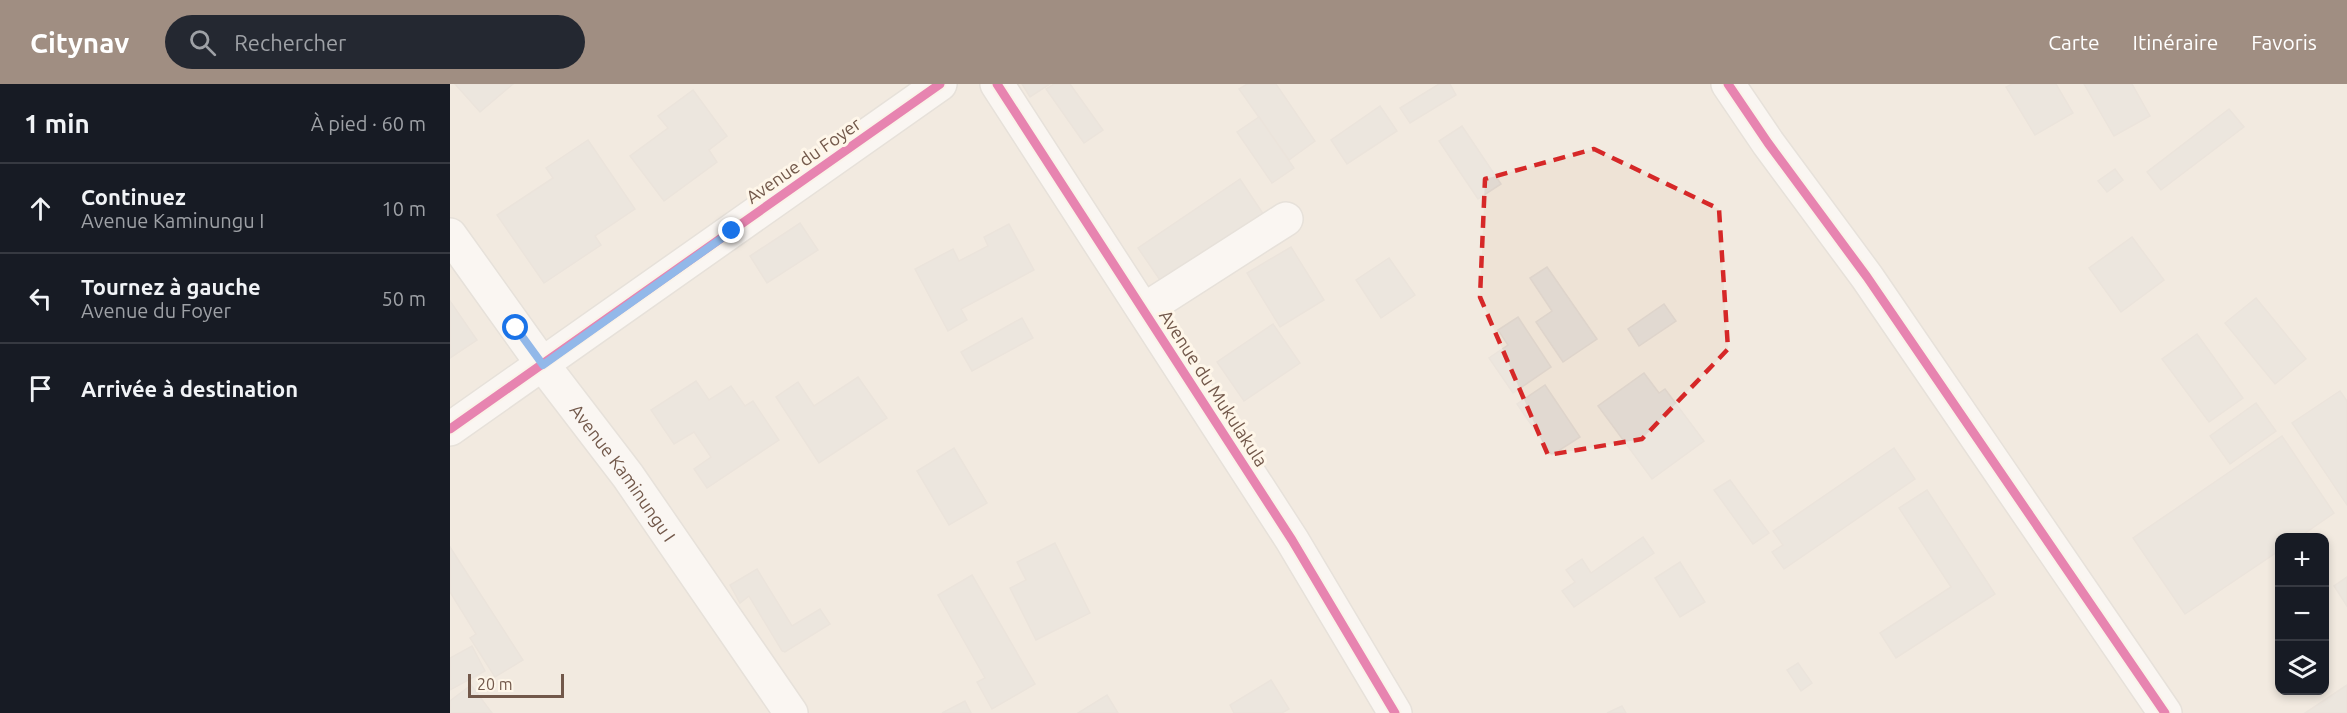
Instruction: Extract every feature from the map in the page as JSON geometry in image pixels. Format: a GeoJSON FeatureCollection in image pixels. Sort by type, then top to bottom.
{"type":"FeatureCollection","features":[{"type":"Feature","properties":{"kind":"street","name":"Avenue du Foyer"},"geometry":{"type":"LineString","coordinates":[[450,429],[940,84]]}},
{"type":"Feature","properties":{"kind":"street","name":"Avenue du Mukulakula"},"geometry":{"type":"LineString","coordinates":[[998,84],[1292,540],[1395,713]]}},
{"type":"Feature","properties":{"kind":"street"},"geometry":{"type":"LineString","coordinates":[[1728,84],[1768,143],[1867,277],[2165,713]]}},
{"type":"Feature","properties":{"kind":"street"},"geometry":{"type":"LineString","coordinates":[[1144,310],[1286,219]]}},
{"type":"Feature","properties":{"kind":"street","name":"Avenue Kaminungu I"},"geometry":{"type":"LineString","coordinates":[[450,235],[543,365],[628,476],[791,713]]}},
{"type":"Feature","properties":{"kind":"highlighted area"},"geometry":{"type":"Polygon","coordinates":[[[1594,149],[1719,209],[1728,349],[1642,439],[1548,455],[1480,297],[1485,179],[1594,149]]]}},
{"type":"Feature","properties":{"kind":"shaded area"},"geometry":{"type":"Polygon","coordinates":[[[450,84],[2347,84],[2347,713],[450,713],[450,84]]]}},
{"type":"Feature","properties":{"kind":"building"},"geometry":{"type":"Polygon","coordinates":[[[455,84],[513,84],[480,112],[455,84]]]}},
{"type":"Feature","properties":{"kind":"building"},"geometry":{"type":"Polygon","coordinates":[[[1022,84],[1050,84],[1030,97],[1022,84]]]}},
{"type":"Feature","properties":{"kind":"building"},"geometry":{"type":"Polygon","coordinates":[[[1054,84],[1070,84],[1103,130],[1084,143],[1046,89],[1054,84]]]}},
{"type":"Feature","properties":{"kind":"building"},"geometry":{"type":"Polygon","coordinates":[[[1247,84],[1276,84],[1315,141],[1289,160],[1239,89],[1247,84]]]}},
{"type":"Feature","properties":{"kind":"building"},"geometry":{"type":"Polygon","coordinates":[[[1439,84],[1450,84],[1456,95],[1410,123],[1400,108],[1439,84]]]}},
{"type":"Feature","properties":{"kind":"building"},"geometry":{"type":"Polygon","coordinates":[[[2012,84],[2056,84],[2073,113],[2035,135],[2006,87],[2012,84]]]}},
{"type":"Feature","properties":{"kind":"building"},"geometry":{"type":"Polygon","coordinates":[[[2084,84],[2132,84],[2150,116],[2114,136],[2084,84]]]}},
{"type":"Feature","properties":{"kind":"building"},"geometry":{"type":"Polygon","coordinates":[[[693,90],[727,136],[709,150],[717,162],[664,201],[630,156],[668,128],[658,116],[693,90]]]}},
{"type":"Feature","properties":{"kind":"building"},"geometry":{"type":"Polygon","coordinates":[[[1380,106],[1397,131],[1347,164],[1331,140],[1380,106]]]}},
{"type":"Feature","properties":{"kind":"building"},"geometry":{"type":"Polygon","coordinates":[[[2229,109],[2244,127],[2161,190],[2147,172],[2229,109]]]}},
{"type":"Feature","properties":{"kind":"building"},"geometry":{"type":"Polygon","coordinates":[[[1259,117],[1294,168],[1272,183],[1237,132],[1259,117]]]}},
{"type":"Feature","properties":{"kind":"building"},"geometry":{"type":"Polygon","coordinates":[[[1462,126],[1501,184],[1478,199],[1439,141],[1462,126]]]}},
{"type":"Feature","properties":{"kind":"building"},"geometry":{"type":"Polygon","coordinates":[[[588,140],[635,209],[595,236],[601,245],[544,283],[497,215],[553,178],[546,168],[588,140]]]}},
{"type":"Feature","properties":{"kind":"building"},"geometry":{"type":"Polygon","coordinates":[[[2115,169],[2123,180],[2107,192],[2098,181],[2115,169]]]}},
{"type":"Feature","properties":{"kind":"building"},"geometry":{"type":"Polygon","coordinates":[[[1240,179],[1264,215],[1162,283],[1138,248],[1240,179]]]}},
{"type":"Feature","properties":{"kind":"building"},"geometry":{"type":"Polygon","coordinates":[[[800,223],[818,250],[767,283],[750,256],[800,223]]]}},
{"type":"Feature","properties":{"kind":"building"},"geometry":{"type":"Polygon","coordinates":[[[1009,224],[1034,270],[961,309],[967,320],[948,331],[915,269],[953,249],[959,261],[988,246],[984,237],[1009,224]]]}},
{"type":"Feature","properties":{"kind":"building"},"geometry":{"type":"Polygon","coordinates":[[[2132,237],[2164,280],[2121,312],[2089,268],[2132,237]]]}},
{"type":"Feature","properties":{"kind":"building"},"geometry":{"type":"Polygon","coordinates":[[[1291,247],[1324,300],[1280,327],[1247,273],[1291,247]]]}},
{"type":"Feature","properties":{"kind":"building"},"geometry":{"type":"Polygon","coordinates":[[[1389,258],[1415,295],[1381,318],[1356,280],[1389,258]]]}},
{"type":"Feature","properties":{"kind":"building"},"geometry":{"type":"Polygon","coordinates":[[[1547,267],[1597,339],[1563,362],[1536,322],[1552,311],[1530,278],[1547,267]]]}},
{"type":"Feature","properties":{"kind":"building"},"geometry":{"type":"Polygon","coordinates":[[[2256,298],[2306,359],[2275,384],[2225,323],[2256,298]]]}},
{"type":"Feature","properties":{"kind":"building"},"geometry":{"type":"Polygon","coordinates":[[[450,301],[477,340],[450,358],[450,301]]]}},
{"type":"Feature","properties":{"kind":"building"},"geometry":{"type":"Polygon","coordinates":[[[1664,304],[1676,321],[1639,346],[1628,329],[1664,304]]]}},
{"type":"Feature","properties":{"kind":"building"},"geometry":{"type":"Polygon","coordinates":[[[1518,317],[1551,367],[1513,393],[1489,358],[1508,345],[1498,330],[1518,317]]]}},
{"type":"Feature","properties":{"kind":"building"},"geometry":{"type":"Polygon","coordinates":[[[1022,318],[1033,338],[972,371],[961,352],[1022,318]]]}},
{"type":"Feature","properties":{"kind":"building"},"geometry":{"type":"Polygon","coordinates":[[[1273,324],[1300,363],[1244,401],[1217,362],[1273,324]]]}},
{"type":"Feature","properties":{"kind":"building"},"geometry":{"type":"Polygon","coordinates":[[[2197,334],[2243,398],[2209,422],[2162,359],[2197,334]]]}},
{"type":"Feature","properties":{"kind":"building"},"geometry":{"type":"Polygon","coordinates":[[[1644,373],[1659,393],[1665,389],[1704,441],[1652,479],[1598,406],[1644,373]]]}},
{"type":"Feature","properties":{"kind":"building"},"geometry":{"type":"Polygon","coordinates":[[[858,377],[887,418],[819,463],[776,397],[798,382],[814,406],[858,377]]]}},
{"type":"Feature","properties":{"kind":"building"},"geometry":{"type":"Polygon","coordinates":[[[696,381],[709,400],[731,386],[745,406],[753,401],[779,440],[707,488],[694,469],[711,457],[694,432],[674,444],[651,410],[696,381]]]}},
{"type":"Feature","properties":{"kind":"building"},"geometry":{"type":"Polygon","coordinates":[[[1545,385],[1580,437],[1552,455],[1517,404],[1545,385]]]}},
{"type":"Feature","properties":{"kind":"building"},"geometry":{"type":"Polygon","coordinates":[[[2340,391],[2347,401],[2347,505],[2292,423],[2340,391]]]}},
{"type":"Feature","properties":{"kind":"building"},"geometry":{"type":"Polygon","coordinates":[[[2256,403],[2276,431],[2230,464],[2210,436],[2256,403]]]}},
{"type":"Feature","properties":{"kind":"building"},"geometry":{"type":"Polygon","coordinates":[[[2282,436],[2334,513],[2305,533],[2275,533],[2275,553],[2185,614],[2133,538],[2282,436]]]}},
{"type":"Feature","properties":{"kind":"building"},"geometry":{"type":"Polygon","coordinates":[[[954,448],[987,503],[949,525],[917,471],[954,448]]]}},
{"type":"Feature","properties":{"kind":"building"},"geometry":{"type":"Polygon","coordinates":[[[1894,448],[1915,479],[1784,569],[1772,552],[1783,545],[1773,531],[1894,448]]]}},
{"type":"Feature","properties":{"kind":"building"},"geometry":{"type":"Polygon","coordinates":[[[1730,480],[1769,533],[1753,544],[1714,490],[1730,480]]]}},
{"type":"Feature","properties":{"kind":"building"},"geometry":{"type":"Polygon","coordinates":[[[1927,490],[1995,594],[1896,658],[1880,633],[1951,587],[1899,508],[1927,490]]]}},
{"type":"Feature","properties":{"kind":"building"},"geometry":{"type":"Polygon","coordinates":[[[1643,537],[1654,553],[1574,607],[1562,591],[1575,582],[1566,570],[1582,559],[1591,573],[1643,537]]]}},
{"type":"Feature","properties":{"kind":"building"},"geometry":{"type":"Polygon","coordinates":[[[1055,543],[1090,613],[1036,640],[1010,588],[1026,580],[1017,562],[1055,543]]]}},
{"type":"Feature","properties":{"kind":"building"},"geometry":{"type":"Polygon","coordinates":[[[450,547],[523,660],[495,677],[470,638],[476,634],[450,592],[450,547]]]}},
{"type":"Feature","properties":{"kind":"building"},"geometry":{"type":"Polygon","coordinates":[[[1680,562],[1705,602],[1680,617],[1655,578],[1680,562]]]}},
{"type":"Feature","properties":{"kind":"building"},"geometry":{"type":"Polygon","coordinates":[[[757,569],[792,626],[820,609],[830,624],[785,652],[782,651],[749,596],[740,603],[730,585],[757,569]]]}},
{"type":"Feature","properties":{"kind":"building"},"geometry":{"type":"Polygon","coordinates":[[[972,575],[1035,684],[992,709],[977,682],[985,678],[938,595],[972,575]]]}},
{"type":"Feature","properties":{"kind":"building"},"geometry":{"type":"Polygon","coordinates":[[[2347,577],[2347,606],[2334,586],[2347,577]]]}},
{"type":"Feature","properties":{"kind":"building"},"geometry":{"type":"Polygon","coordinates":[[[472,646],[485,671],[450,690],[450,658],[472,646]]]}},
{"type":"Feature","properties":{"kind":"building"},"geometry":{"type":"Polygon","coordinates":[[[1798,663],[1812,683],[1801,691],[1787,670],[1798,663]]]}},
{"type":"Feature","properties":{"kind":"building"},"geometry":{"type":"Polygon","coordinates":[[[1271,680],[1289,709],[1282,713],[1234,713],[1230,705],[1271,680]]]}},
{"type":"Feature","properties":{"kind":"building"},"geometry":{"type":"Polygon","coordinates":[[[471,685],[492,713],[450,713],[450,701],[471,685]]]}},
{"type":"Feature","properties":{"kind":"building"},"geometry":{"type":"Polygon","coordinates":[[[2347,685],[2347,713],[2305,713],[2347,685]]]}},
{"type":"Feature","properties":{"kind":"building"},"geometry":{"type":"Polygon","coordinates":[[[1107,695],[1118,713],[1078,713],[1107,695]]]}},
{"type":"Feature","properties":{"kind":"building"},"geometry":{"type":"Polygon","coordinates":[[[965,701],[971,713],[942,713],[965,701]]]}},
{"type":"Feature","properties":{"kind":"building"},"geometry":{"type":"Polygon","coordinates":[[[1622,706],[1626,713],[1607,713],[1622,706]]]}},
{"type":"Feature","properties":{"kind":"cycle path"},"geometry":{"type":"LineString","coordinates":[[450,429],[940,84]]}},
{"type":"Feature","properties":{"kind":"cycle path"},"geometry":{"type":"LineString","coordinates":[[997,84],[1292,540],[1395,713]]}},
{"type":"Feature","properties":{"kind":"cycle path"},"geometry":{"type":"LineString","coordinates":[[1728,84],[1768,143],[1867,277],[2165,713]]}},
{"type":"Feature","properties":{"kind":"route"},"geometry":{"type":"LineString","coordinates":[[516,328],[543,365],[732,231]]}}]}
